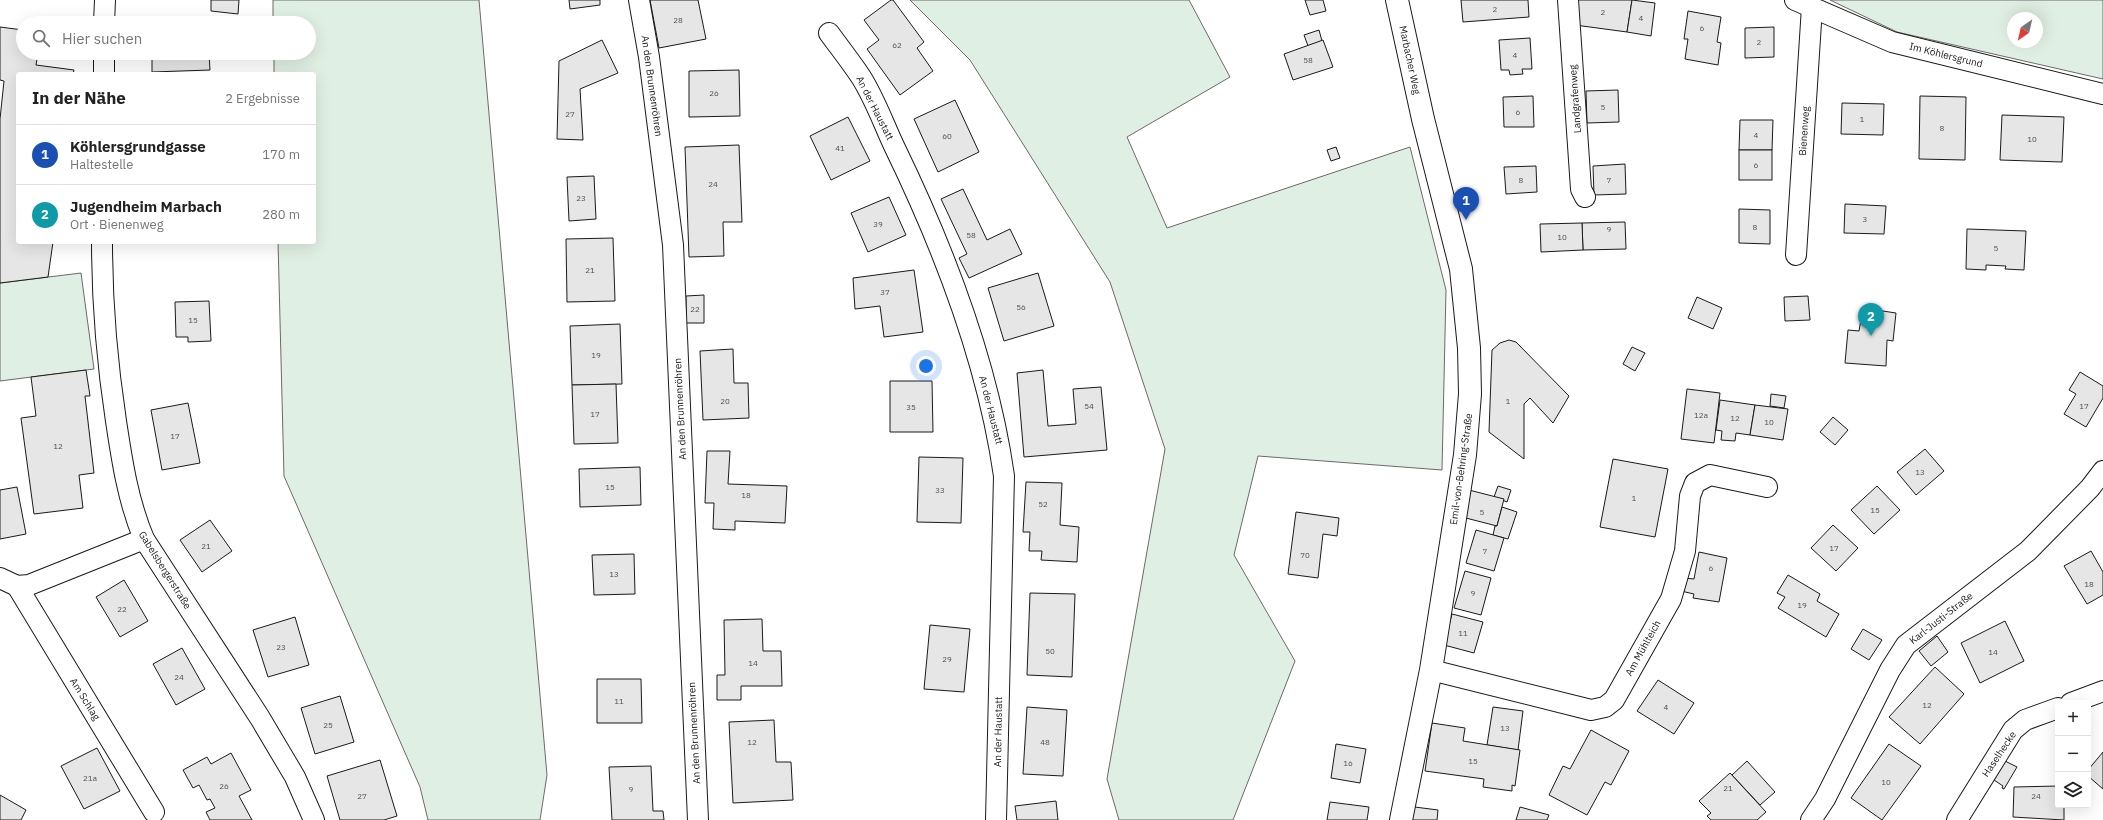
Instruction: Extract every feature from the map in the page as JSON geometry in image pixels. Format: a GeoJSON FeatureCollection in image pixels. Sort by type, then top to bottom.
{"type":"FeatureCollection","features":[{"type":"Feature","properties":{"kind":"main road","name":"Marbacher Weg"},"geometry":{"type":"LineString","coordinates":[[1396,0],[1423,119]]}},
{"type":"Feature","properties":{"kind":"main road","name":"Emil-von-Behring-Straße"},"geometry":{"type":"LineString","coordinates":[[1401,820],[1431,670],[1465,455],[1470,394],[1469,348],[1461,269],[1423,119]]}},
{"type":"Feature","properties":{"kind":"street"},"geometry":{"type":"LineString","coordinates":[[104,16],[105,0]]}},
{"type":"Feature","properties":{"kind":"street","name":"An den Brunnenröhren"},"geometry":{"type":"LineString","coordinates":[[639,0],[649,57],[673,245],[698,820]]}},
{"type":"Feature","properties":{"kind":"street","name":"Landgrafenweg"},"geometry":{"type":"LineString","coordinates":[[1568,0],[1581,189],[1585,197]]}},
{"type":"Feature","properties":{"kind":"street","name":"Im Köhlersgrund"},"geometry":{"type":"LineString","coordinates":[[1805,2],[1892,42],[2103,94]]}},
{"type":"Feature","properties":{"kind":"street","name":"Bienenweg"},"geometry":{"type":"LineString","coordinates":[[1796,255],[1805,2]]}},
{"type":"Feature","properties":{"kind":"street","name":"An der Haustatt"},"geometry":{"type":"LineString","coordinates":[[829,33],[862,79],[907,172],[949,269],[980,367],[1001,452],[1004,476],[996,820]]}},
{"type":"Feature","properties":{"kind":"street"},"geometry":{"type":"LineString","coordinates":[[104,60],[104,72]]}},
{"type":"Feature","properties":{"kind":"street","name":"Gabelsbergerstraße"},"geometry":{"type":"LineString","coordinates":[[102,244],[102,267],[110,385],[121,458],[134,513],[144,538],[260,718],[294,777],[314,820]]}},
{"type":"Feature","properties":{"kind":"street","name":"Karl-Justi-Straße"},"geometry":{"type":"LineString","coordinates":[[1810,820],[1825,799],[1884,682],[1906,645],[2028,551],[2090,488],[2103,471]]}},
{"type":"Feature","properties":{"kind":"street","name":"Am Mühlteich"},"geometry":{"type":"LineString","coordinates":[[1431,670],[1591,710],[1606,707],[1614,700],[1671,599],[1684,551],[1690,496],[1695,483],[1710,475],[1767,487]]}},
{"type":"Feature","properties":{"kind":"street","name":"Am Schlag"},"geometry":{"type":"LineString","coordinates":[[8,582],[42,581],[144,538]]}},
{"type":"Feature","properties":{"kind":"street","name":"Am Schlag"},"geometry":{"type":"LineString","coordinates":[[8,582],[154,812]]}},
{"type":"Feature","properties":{"kind":"street"},"geometry":{"type":"LineString","coordinates":[[2079,700],[2103,691]]}},
{"type":"Feature","properties":{"kind":"street","name":"Haselhecke"},"geometry":{"type":"LineString","coordinates":[[1957,820],[2014,730],[2025,720],[2055,709]]}},
{"type":"Feature","properties":{"kind":"green space"},"geometry":{"type":"Polygon","coordinates":[[[273,0],[479,0],[547,775],[540,820],[428,820],[420,787],[284,476],[278,244],[316,244],[316,72],[274,72],[274,60],[316,60],[316,16],[273,16],[273,0]]]}},
{"type":"Feature","properties":{"kind":"green space"},"geometry":{"type":"Polygon","coordinates":[[[910,0],[1189,0],[1230,77],[1127,137],[1167,228],[1410,147],[1446,290],[1442,470],[1258,456],[1234,555],[1295,661],[1233,820],[1119,820],[1107,779],[1165,449],[1110,282],[970,60],[910,0]]]}},
{"type":"Feature","properties":{"kind":"green space"},"geometry":{"type":"Polygon","coordinates":[[[1830,0],[2103,0],[2103,79],[1897,32],[1830,0]]]}},
{"type":"Feature","properties":{"kind":"green space"},"geometry":{"type":"Polygon","coordinates":[[[81,273],[94,369],[0,381],[0,283],[81,273]]]}},
{"type":"Feature","properties":{"kind":"building"},"geometry":{"type":"Polygon","coordinates":[[[211,0],[239,0],[238,14],[211,11],[211,0]]]}},
{"type":"Feature","properties":{"kind":"building"},"geometry":{"type":"Polygon","coordinates":[[[569,0],[600,0],[600,5],[570,9],[569,0]]]}},
{"type":"Feature","properties":{"kind":"building"},"geometry":{"type":"Polygon","coordinates":[[[650,0],[698,0],[706,39],[659,48],[650,0]]]}},
{"type":"Feature","properties":{"kind":"building"},"geometry":{"type":"Polygon","coordinates":[[[893,0],[924,42],[917,48],[933,71],[900,95],[867,49],[879,40],[864,20],[893,0]]]}},
{"type":"Feature","properties":{"kind":"building"},"geometry":{"type":"Polygon","coordinates":[[[1305,0],[1323,0],[1326,11],[1310,15],[1305,0]]]}},
{"type":"Feature","properties":{"kind":"building"},"geometry":{"type":"Polygon","coordinates":[[[1461,0],[1528,0],[1529,17],[1463,22],[1461,0]]]}},
{"type":"Feature","properties":{"kind":"building"},"geometry":{"type":"Polygon","coordinates":[[[1578,0],[1632,0],[1627,32],[1575,25],[1578,0]]]}},
{"type":"Feature","properties":{"kind":"building"},"geometry":{"type":"Polygon","coordinates":[[[1632,0],[1655,3],[1651,36],[1627,32],[1632,0]]]}},
{"type":"Feature","properties":{"kind":"building"},"geometry":{"type":"Polygon","coordinates":[[[1688,11],[1721,17],[1717,42],[1721,43],[1718,65],[1685,59],[1688,39],[1684,39],[1688,11]]]}},
{"type":"Feature","properties":{"kind":"building"},"geometry":{"type":"Polygon","coordinates":[[[0,27],[16,29],[16,60],[37,60],[36,65],[74,70],[74,72],[16,72],[16,244],[53,244],[48,277],[0,283],[0,119],[4,81],[0,80],[0,27]]]}},
{"type":"Feature","properties":{"kind":"building"},"geometry":{"type":"Polygon","coordinates":[[[1774,27],[1774,57],[1745,58],[1745,28],[1774,27]]]}},
{"type":"Feature","properties":{"kind":"building"},"geometry":{"type":"Polygon","coordinates":[[[1319,30],[1322,41],[1308,46],[1304,35],[1319,30]]]}},
{"type":"Feature","properties":{"kind":"building"},"geometry":{"type":"Polygon","coordinates":[[[1530,38],[1532,69],[1522,69],[1523,74],[1510,75],[1509,70],[1501,70],[1499,40],[1530,38]]]}},
{"type":"Feature","properties":{"kind":"building"},"geometry":{"type":"Polygon","coordinates":[[[602,40],[618,73],[580,89],[583,140],[557,139],[559,61],[602,40]]]}},
{"type":"Feature","properties":{"kind":"building"},"geometry":{"type":"Polygon","coordinates":[[[1323,40],[1333,67],[1293,80],[1284,54],[1323,40]]]}},
{"type":"Feature","properties":{"kind":"building"},"geometry":{"type":"Polygon","coordinates":[[[152,60],[209,60],[210,70],[152,72],[152,60]]]}},
{"type":"Feature","properties":{"kind":"building"},"geometry":{"type":"Polygon","coordinates":[[[739,70],[740,116],[689,117],[689,71],[739,70]]]}},
{"type":"Feature","properties":{"kind":"building"},"geometry":{"type":"Polygon","coordinates":[[[1618,90],[1619,122],[1587,123],[1586,91],[1618,90]]]}},
{"type":"Feature","properties":{"kind":"building"},"geometry":{"type":"Polygon","coordinates":[[[1533,96],[1534,127],[1504,127],[1503,97],[1533,96]]]}},
{"type":"Feature","properties":{"kind":"building"},"geometry":{"type":"Polygon","coordinates":[[[1920,96],[1966,97],[1965,160],[1919,159],[1920,96]]]}},
{"type":"Feature","properties":{"kind":"building"},"geometry":{"type":"Polygon","coordinates":[[[955,100],[979,152],[938,172],[914,119],[955,100]]]}},
{"type":"Feature","properties":{"kind":"building"},"geometry":{"type":"Polygon","coordinates":[[[1842,103],[1884,104],[1883,135],[1841,134],[1842,103]]]}},
{"type":"Feature","properties":{"kind":"building"},"geometry":{"type":"Polygon","coordinates":[[[2002,115],[2064,117],[2062,162],[2000,160],[2002,115]]]}},
{"type":"Feature","properties":{"kind":"building"},"geometry":{"type":"Polygon","coordinates":[[[848,117],[870,161],[831,180],[810,136],[848,117]]]}},
{"type":"Feature","properties":{"kind":"building"},"geometry":{"type":"Polygon","coordinates":[[[1740,120],[1773,120],[1772,150],[1739,150],[1740,120]]]}},
{"type":"Feature","properties":{"kind":"building"},"geometry":{"type":"Polygon","coordinates":[[[739,145],[742,222],[723,222],[724,256],[689,257],[685,147],[739,145]]]}},
{"type":"Feature","properties":{"kind":"building"},"geometry":{"type":"Polygon","coordinates":[[[1336,147],[1340,158],[1331,161],[1327,150],[1336,147]]]}},
{"type":"Feature","properties":{"kind":"building"},"geometry":{"type":"Polygon","coordinates":[[[1739,150],[1772,150],[1772,180],[1739,180],[1739,150]]]}},
{"type":"Feature","properties":{"kind":"building"},"geometry":{"type":"Polygon","coordinates":[[[1625,164],[1626,194],[1594,195],[1593,166],[1625,164]]]}},
{"type":"Feature","properties":{"kind":"building"},"geometry":{"type":"Polygon","coordinates":[[[1536,166],[1537,192],[1506,194],[1504,167],[1536,166]]]}},
{"type":"Feature","properties":{"kind":"building"},"geometry":{"type":"Polygon","coordinates":[[[594,176],[596,219],[569,221],[567,177],[594,176]]]}},
{"type":"Feature","properties":{"kind":"building"},"geometry":{"type":"Polygon","coordinates":[[[963,189],[987,240],[1010,229],[1022,254],[969,278],[959,258],[967,254],[941,199],[963,189]]]}},
{"type":"Feature","properties":{"kind":"building"},"geometry":{"type":"Polygon","coordinates":[[[889,197],[906,235],[868,252],[851,213],[889,197]]]}},
{"type":"Feature","properties":{"kind":"building"},"geometry":{"type":"Polygon","coordinates":[[[1845,204],[1886,206],[1884,234],[1844,233],[1845,204]]]}},
{"type":"Feature","properties":{"kind":"building"},"geometry":{"type":"Polygon","coordinates":[[[1739,209],[1770,210],[1770,244],[1739,243],[1739,209]]]}},
{"type":"Feature","properties":{"kind":"building"},"geometry":{"type":"Polygon","coordinates":[[[1625,222],[1626,249],[1583,250],[1582,223],[1625,222]]]}},
{"type":"Feature","properties":{"kind":"building"},"geometry":{"type":"Polygon","coordinates":[[[1582,223],[1583,250],[1541,252],[1540,224],[1582,223]]]}},
{"type":"Feature","properties":{"kind":"building"},"geometry":{"type":"Polygon","coordinates":[[[1967,229],[2026,231],[2024,270],[2005,269],[2006,266],[1986,265],[1986,270],[1966,269],[1967,229]]]}},
{"type":"Feature","properties":{"kind":"building"},"geometry":{"type":"Polygon","coordinates":[[[613,238],[615,301],[567,302],[566,239],[613,238]]]}},
{"type":"Feature","properties":{"kind":"building"},"geometry":{"type":"Polygon","coordinates":[[[914,270],[923,332],[884,337],[880,306],[855,309],[853,278],[914,270]]]}},
{"type":"Feature","properties":{"kind":"building"},"geometry":{"type":"Polygon","coordinates":[[[1038,273],[1054,326],[1004,341],[988,288],[1038,273]]]}},
{"type":"Feature","properties":{"kind":"building"},"geometry":{"type":"Polygon","coordinates":[[[704,295],[704,323],[686,323],[686,296],[704,295]]]}},
{"type":"Feature","properties":{"kind":"building"},"geometry":{"type":"Polygon","coordinates":[[[1808,296],[1810,320],[1785,321],[1784,297],[1808,296]]]}},
{"type":"Feature","properties":{"kind":"building"},"geometry":{"type":"Polygon","coordinates":[[[1697,297],[1722,308],[1713,329],[1688,318],[1697,297]]]}},
{"type":"Feature","properties":{"kind":"building"},"geometry":{"type":"Polygon","coordinates":[[[209,301],[211,341],[188,342],[188,337],[176,337],[175,302],[209,301]]]}},
{"type":"Feature","properties":{"kind":"building"},"geometry":{"type":"Polygon","coordinates":[[[1863,308],[1896,313],[1893,341],[1887,340],[1886,366],[1845,363],[1848,330],[1859,331],[1863,308]]]}},
{"type":"Feature","properties":{"kind":"building"},"geometry":{"type":"Polygon","coordinates":[[[620,324],[622,384],[572,385],[570,326],[620,324]]]}},
{"type":"Feature","properties":{"kind":"building"},"geometry":{"type":"Polygon","coordinates":[[[1509,340],[1516,342],[1569,396],[1553,423],[1530,398],[1524,404],[1524,459],[1489,432],[1492,350],[1500,343],[1509,340]]]}},
{"type":"Feature","properties":{"kind":"building"},"geometry":{"type":"Polygon","coordinates":[[[1632,347],[1645,353],[1635,371],[1623,364],[1632,347]]]}},
{"type":"Feature","properties":{"kind":"building"},"geometry":{"type":"Polygon","coordinates":[[[733,349],[734,383],[748,383],[749,418],[703,420],[700,351],[733,349]]]}},
{"type":"Feature","properties":{"kind":"building"},"geometry":{"type":"Polygon","coordinates":[[[86,370],[90,396],[85,396],[94,473],[79,475],[83,508],[34,514],[21,418],[36,416],[31,377],[86,370]]]}},
{"type":"Feature","properties":{"kind":"building"},"geometry":{"type":"Polygon","coordinates":[[[1043,370],[1048,426],[1076,424],[1073,389],[1101,387],[1107,450],[1024,457],[1017,373],[1043,370]]]}},
{"type":"Feature","properties":{"kind":"building"},"geometry":{"type":"Polygon","coordinates":[[[2080,372],[2103,386],[2103,398],[2086,427],[2064,414],[2076,394],[2069,390],[2080,372]]]}},
{"type":"Feature","properties":{"kind":"building"},"geometry":{"type":"Polygon","coordinates":[[[890,381],[932,381],[933,432],[890,432],[890,381]]]}},
{"type":"Feature","properties":{"kind":"building"},"geometry":{"type":"Polygon","coordinates":[[[616,384],[618,443],[574,444],[572,385],[616,384]]]}},
{"type":"Feature","properties":{"kind":"building"},"geometry":{"type":"Polygon","coordinates":[[[1687,389],[1720,393],[1714,443],[1681,439],[1687,389]]]}},
{"type":"Feature","properties":{"kind":"building"},"geometry":{"type":"Polygon","coordinates":[[[1771,394],[1786,396],[1784,408],[1770,406],[1771,394]]]}},
{"type":"Feature","properties":{"kind":"building"},"geometry":{"type":"Polygon","coordinates":[[[1720,400],[1755,405],[1750,435],[1736,433],[1735,441],[1721,440],[1722,431],[1716,430],[1720,400]]]}},
{"type":"Feature","properties":{"kind":"building"},"geometry":{"type":"Polygon","coordinates":[[[188,403],[200,463],[162,470],[151,410],[188,403]]]}},
{"type":"Feature","properties":{"kind":"building"},"geometry":{"type":"Polygon","coordinates":[[[1755,405],[1788,409],[1783,440],[1750,435],[1755,405]]]}},
{"type":"Feature","properties":{"kind":"building"},"geometry":{"type":"Polygon","coordinates":[[[1833,417],[1848,430],[1835,445],[1820,432],[1833,417]]]}},
{"type":"Feature","properties":{"kind":"building"},"geometry":{"type":"Polygon","coordinates":[[[1925,449],[1944,471],[1916,495],[1897,472],[1925,449]]]}},
{"type":"Feature","properties":{"kind":"building"},"geometry":{"type":"Polygon","coordinates":[[[707,451],[730,451],[728,484],[787,486],[785,523],[735,521],[735,530],[713,529],[714,503],[705,503],[707,451]]]}},
{"type":"Feature","properties":{"kind":"building"},"geometry":{"type":"Polygon","coordinates":[[[919,457],[963,458],[961,523],[917,522],[919,457]]]}},
{"type":"Feature","properties":{"kind":"building"},"geometry":{"type":"Polygon","coordinates":[[[1613,459],[1668,469],[1655,537],[1600,527],[1613,459]]]}},
{"type":"Feature","properties":{"kind":"building"},"geometry":{"type":"Polygon","coordinates":[[[640,467],[641,505],[580,507],[579,469],[640,467]]]}},
{"type":"Feature","properties":{"kind":"building"},"geometry":{"type":"Polygon","coordinates":[[[1026,482],[1062,483],[1060,525],[1079,527],[1077,562],[1041,560],[1042,551],[1029,551],[1030,532],[1023,532],[1026,482]]]}},
{"type":"Feature","properties":{"kind":"building"},"geometry":{"type":"Polygon","coordinates":[[[1498,486],[1511,490],[1507,502],[1494,497],[1498,486]]]}},
{"type":"Feature","properties":{"kind":"building"},"geometry":{"type":"Polygon","coordinates":[[[1877,486],[1900,510],[1874,534],[1851,510],[1877,486]]]}},
{"type":"Feature","properties":{"kind":"building"},"geometry":{"type":"Polygon","coordinates":[[[17,487],[26,534],[0,539],[0,490],[17,487]]]}},
{"type":"Feature","properties":{"kind":"building"},"geometry":{"type":"Polygon","coordinates":[[[1469,490],[1504,499],[1497,526],[1462,517],[1469,490]]]}},
{"type":"Feature","properties":{"kind":"building"},"geometry":{"type":"Polygon","coordinates":[[[1502,507],[1517,512],[1508,539],[1493,535],[1502,507]]]}},
{"type":"Feature","properties":{"kind":"building"},"geometry":{"type":"Polygon","coordinates":[[[1296,512],[1339,518],[1337,536],[1323,534],[1318,578],[1288,574],[1296,512]]]}},
{"type":"Feature","properties":{"kind":"building"},"geometry":{"type":"Polygon","coordinates":[[[210,520],[232,551],[202,572],[180,540],[210,520]]]}},
{"type":"Feature","properties":{"kind":"building"},"geometry":{"type":"Polygon","coordinates":[[[1833,525],[1858,548],[1836,571],[1811,548],[1833,525]]]}},
{"type":"Feature","properties":{"kind":"building"},"geometry":{"type":"Polygon","coordinates":[[[1476,530],[1504,538],[1494,571],[1466,563],[1476,530]]]}},
{"type":"Feature","properties":{"kind":"building"},"geometry":{"type":"Polygon","coordinates":[[[2091,551],[2103,572],[2103,595],[2087,604],[2064,566],[2091,551]]]}},
{"type":"Feature","properties":{"kind":"building"},"geometry":{"type":"Polygon","coordinates":[[[1699,552],[1727,558],[1719,602],[1693,598],[1694,594],[1681,591],[1684,578],[1694,579],[1699,552]]]}},
{"type":"Feature","properties":{"kind":"building"},"geometry":{"type":"Polygon","coordinates":[[[634,554],[635,594],[594,595],[592,555],[634,554]]]}},
{"type":"Feature","properties":{"kind":"building"},"geometry":{"type":"Polygon","coordinates":[[[1465,571],[1491,578],[1481,615],[1454,608],[1465,571]]]}},
{"type":"Feature","properties":{"kind":"building"},"geometry":{"type":"Polygon","coordinates":[[[1788,575],[1820,594],[1817,601],[1839,614],[1826,637],[1778,608],[1785,597],[1777,593],[1788,575]]]}},
{"type":"Feature","properties":{"kind":"building"},"geometry":{"type":"Polygon","coordinates":[[[124,580],[148,621],[120,637],[96,597],[124,580]]]}},
{"type":"Feature","properties":{"kind":"building"},"geometry":{"type":"Polygon","coordinates":[[[1030,593],[1075,594],[1072,677],[1027,675],[1030,593]]]}},
{"type":"Feature","properties":{"kind":"building"},"geometry":{"type":"Polygon","coordinates":[[[1452,614],[1483,622],[1474,653],[1444,645],[1452,614]]]}},
{"type":"Feature","properties":{"kind":"building"},"geometry":{"type":"Polygon","coordinates":[[[295,617],[309,665],[268,677],[253,630],[295,617]]]}},
{"type":"Feature","properties":{"kind":"building"},"geometry":{"type":"Polygon","coordinates":[[[762,619],[763,651],[781,651],[782,686],[741,686],[741,700],[717,700],[717,675],[725,675],[724,620],[762,619]]]}},
{"type":"Feature","properties":{"kind":"building"},"geometry":{"type":"Polygon","coordinates":[[[2005,621],[2024,661],[1980,683],[1961,643],[2005,621]]]}},
{"type":"Feature","properties":{"kind":"building"},"geometry":{"type":"Polygon","coordinates":[[[930,625],[970,629],[964,692],[924,689],[930,625]]]}},
{"type":"Feature","properties":{"kind":"building"},"geometry":{"type":"Polygon","coordinates":[[[1863,629],[1882,640],[1869,660],[1851,649],[1863,629]]]}},
{"type":"Feature","properties":{"kind":"building"},"geometry":{"type":"Polygon","coordinates":[[[1937,636],[1948,652],[1931,666],[1919,651],[1937,636]]]}},
{"type":"Feature","properties":{"kind":"building"},"geometry":{"type":"Polygon","coordinates":[[[182,648],[205,689],[176,705],[153,664],[182,648]]]}},
{"type":"Feature","properties":{"kind":"building"},"geometry":{"type":"Polygon","coordinates":[[[1935,667],[1964,694],[1920,744],[1889,717],[1935,667]]]}},
{"type":"Feature","properties":{"kind":"building"},"geometry":{"type":"Polygon","coordinates":[[[597,679],[641,679],[642,723],[597,723],[597,679]]]}},
{"type":"Feature","properties":{"kind":"building"},"geometry":{"type":"Polygon","coordinates":[[[1658,680],[1694,703],[1674,734],[1637,711],[1658,680]]]}},
{"type":"Feature","properties":{"kind":"building"},"geometry":{"type":"Polygon","coordinates":[[[340,696],[354,742],[315,754],[301,708],[340,696]]]}},
{"type":"Feature","properties":{"kind":"building"},"geometry":{"type":"Polygon","coordinates":[[[1027,707],[1067,710],[1063,776],[1023,774],[1027,707]]]}},
{"type":"Feature","properties":{"kind":"building"},"geometry":{"type":"Polygon","coordinates":[[[1493,707],[1523,711],[1518,750],[1487,745],[1493,707]]]}},
{"type":"Feature","properties":{"kind":"building"},"geometry":{"type":"Polygon","coordinates":[[[774,720],[776,762],[791,762],[793,800],[733,803],[729,722],[774,720]]]}},
{"type":"Feature","properties":{"kind":"building"},"geometry":{"type":"Polygon","coordinates":[[[1432,723],[1465,728],[1463,741],[1520,750],[1515,786],[1512,785],[1512,791],[1483,787],[1484,779],[1425,771],[1432,723]]]}},
{"type":"Feature","properties":{"kind":"building"},"geometry":{"type":"Polygon","coordinates":[[[1591,730],[1629,751],[1611,785],[1605,782],[1587,815],[1549,795],[1563,766],[1570,769],[1591,730]]]}},
{"type":"Feature","properties":{"kind":"building"},"geometry":{"type":"Polygon","coordinates":[[[1336,744],[1366,749],[1360,783],[1331,778],[1336,744]]]}},
{"type":"Feature","properties":{"kind":"building"},"geometry":{"type":"Polygon","coordinates":[[[1889,744],[1921,766],[1882,820],[1851,798],[1889,744]]]}},
{"type":"Feature","properties":{"kind":"building"},"geometry":{"type":"Polygon","coordinates":[[[97,748],[120,791],[84,809],[61,766],[97,748]]]}},
{"type":"Feature","properties":{"kind":"building"},"geometry":{"type":"Polygon","coordinates":[[[2103,752],[2103,789],[2091,779],[2091,766],[2103,752]]]}},
{"type":"Feature","properties":{"kind":"building"},"geometry":{"type":"Polygon","coordinates":[[[231,753],[251,790],[239,796],[252,820],[210,820],[206,812],[215,808],[210,799],[207,800],[199,785],[193,788],[183,770],[207,757],[211,764],[231,753]]]}},
{"type":"Feature","properties":{"kind":"building"},"geometry":{"type":"Polygon","coordinates":[[[380,760],[397,816],[384,820],[340,820],[327,776],[380,760]]]}},
{"type":"Feature","properties":{"kind":"building"},"geometry":{"type":"Polygon","coordinates":[[[1747,761],[1775,792],[1760,805],[1732,775],[1747,761]]]}},
{"type":"Feature","properties":{"kind":"building"},"geometry":{"type":"Polygon","coordinates":[[[2005,761],[2017,767],[2004,789],[2002,788],[2003,786],[1994,780],[2005,761]]]}},
{"type":"Feature","properties":{"kind":"building"},"geometry":{"type":"Polygon","coordinates":[[[651,766],[653,811],[663,811],[664,820],[612,820],[609,767],[651,766]]]}},
{"type":"Feature","properties":{"kind":"building"},"geometry":{"type":"Polygon","coordinates":[[[1730,773],[1766,812],[1757,820],[1711,820],[1707,816],[1711,813],[1699,801],[1730,773]]]}},
{"type":"Feature","properties":{"kind":"building"},"geometry":{"type":"Polygon","coordinates":[[[2055,786],[2055,808],[2064,808],[2064,820],[2013,817],[2014,787],[2055,786]]]}},
{"type":"Feature","properties":{"kind":"building"},"geometry":{"type":"Polygon","coordinates":[[[0,795],[26,810],[21,820],[0,820],[0,795]]]}},
{"type":"Feature","properties":{"kind":"building"},"geometry":{"type":"Polygon","coordinates":[[[1056,801],[1058,820],[1017,820],[1015,806],[1056,801]]]}},
{"type":"Feature","properties":{"kind":"building"},"geometry":{"type":"Polygon","coordinates":[[[1330,802],[1369,807],[1367,820],[1327,820],[1330,802]]]}},
{"type":"Feature","properties":{"kind":"building"},"geometry":{"type":"Polygon","coordinates":[[[1407,806],[1438,810],[1437,820],[1406,820],[1407,806]]]}},
{"type":"Feature","properties":{"kind":"building"},"geometry":{"type":"Polygon","coordinates":[[[1520,807],[1549,815],[1547,820],[1516,820],[1520,807]]]}},
{"type":"Feature","properties":{"kind":"place","name":"Köhlersgrundgasse"},"geometry":{"type":"Point","coordinates":[1466,220]}},
{"type":"Feature","properties":{"kind":"place","name":"Jugendheim Marbach"},"geometry":{"type":"Point","coordinates":[1871,336]}}]}
